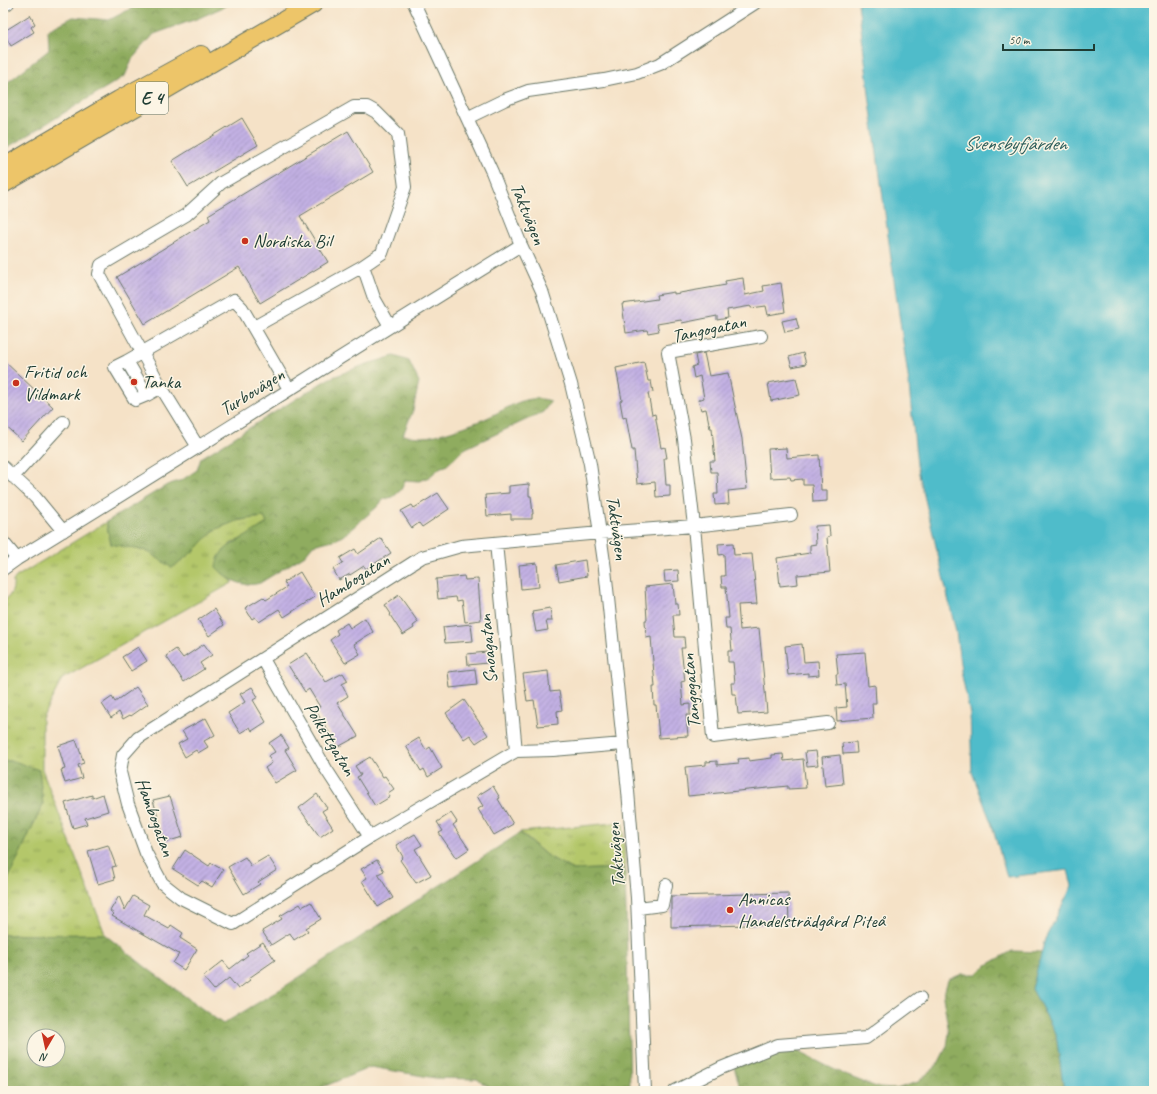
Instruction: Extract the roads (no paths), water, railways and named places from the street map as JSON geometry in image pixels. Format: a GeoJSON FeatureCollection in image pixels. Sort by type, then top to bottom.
{"type":"FeatureCollection","features":[{"type":"Feature","properties":{"kind":"highway","name":"E 4"},"geometry":{"type":"LineString","coordinates":[[7,178],[112,103],[200,55],[290,3]]}},
{"type":"Feature","properties":{"kind":"highway","name":"E 4"},"geometry":{"type":"LineString","coordinates":[[7,178],[314,3]]}},
{"type":"Feature","properties":{"kind":"street"},"geometry":{"type":"LineString","coordinates":[[3,6],[8,3]]}},
{"type":"Feature","properties":{"kind":"street","name":"Taktvägen"},"geometry":{"type":"LineString","coordinates":[[414,3],[492,172],[521,245],[542,291],[571,384],[590,464],[600,533],[628,791],[638,908],[645,1091]]}},
{"type":"Feature","properties":{"kind":"street"},"geometry":{"type":"LineString","coordinates":[[467,118],[504,100],[528,91],[604,80],[637,73],[660,64],[739,8],[756,3]]}},
{"type":"Feature","properties":{"kind":"street"},"geometry":{"type":"LineString","coordinates":[[198,447],[160,387],[99,274],[101,265],[186,216],[221,182],[354,107],[367,107],[376,112],[398,134],[405,187],[382,254],[254,327]]}},
{"type":"Feature","properties":{"kind":"street","name":"Turbovägen"},"geometry":{"type":"LineString","coordinates":[[3,569],[521,245]]}},
{"type":"Feature","properties":{"kind":"street"},"geometry":{"type":"LineString","coordinates":[[363,266],[374,298],[390,326]]}},
{"type":"Feature","properties":{"kind":"street"},"geometry":{"type":"LineString","coordinates":[[160,387],[135,400],[115,368],[234,300],[242,308],[254,327],[289,389]]}},
{"type":"Feature","properties":{"kind":"street","name":"Tangogatan"},"geometry":{"type":"LineString","coordinates":[[761,336],[668,352],[684,439],[694,526],[713,737],[828,723]]}},
{"type":"Feature","properties":{"kind":"street"},"geometry":{"type":"LineString","coordinates":[[13,477],[63,422]]}},
{"type":"Feature","properties":{"kind":"street"},"geometry":{"type":"LineString","coordinates":[[3,467],[35,497],[62,531]]}},
{"type":"Feature","properties":{"kind":"street"},"geometry":{"type":"LineString","coordinates":[[600,533],[694,526],[791,515]]}},
{"type":"Feature","properties":{"kind":"street","name":"Hambogatan"},"geometry":{"type":"LineString","coordinates":[[600,533],[461,546],[422,557],[138,738],[123,755],[120,772],[128,804],[146,853],[162,883],[181,898],[233,924],[370,837],[516,751],[553,750],[623,744]]}},
{"type":"Feature","properties":{"kind":"street"},"geometry":{"type":"LineString","coordinates":[[3,542],[17,559]]}},
{"type":"Feature","properties":{"kind":"street","name":"Snoagatan"},"geometry":{"type":"LineString","coordinates":[[496,542],[516,751]]}},
{"type":"Feature","properties":{"kind":"street","name":"Polkettgatan"},"geometry":{"type":"LineString","coordinates":[[262,659],[326,768],[370,837]]}},
{"type":"Feature","properties":{"kind":"street"},"geometry":{"type":"LineString","coordinates":[[638,908],[662,905],[666,885]]}},
{"type":"Feature","properties":{"kind":"street"},"geometry":{"type":"LineString","coordinates":[[674,1091],[721,1068],[778,1045],[866,1038],[920,998]]}},
{"type":"Feature","properties":{"kind":"water","name":"Svensbyfjärden"},"geometry":{"type":"Polygon","coordinates":[[[858,3],[1154,3],[1154,1091],[1064,1091],[1056,1034],[1032,989],[1045,939],[1072,886],[1068,870],[1007,877],[992,825],[972,772],[970,714],[961,671],[956,632],[917,465],[908,376],[870,102],[858,3]]]}},
{"type":"Feature","properties":{"kind":"place","name":"Nordiska Bil"},"geometry":{"type":"Point","coordinates":[245,241]}},
{"type":"Feature","properties":{"kind":"place","name":"Tanka"},"geometry":{"type":"Point","coordinates":[134,382]}},
{"type":"Feature","properties":{"kind":"place","name":"Fritid och Vildmark"},"geometry":{"type":"Point","coordinates":[16,383]}},
{"type":"Feature","properties":{"kind":"place","name":"Annicas Handelsträdgård Piteå"},"geometry":{"type":"Point","coordinates":[730,910]}}]}
